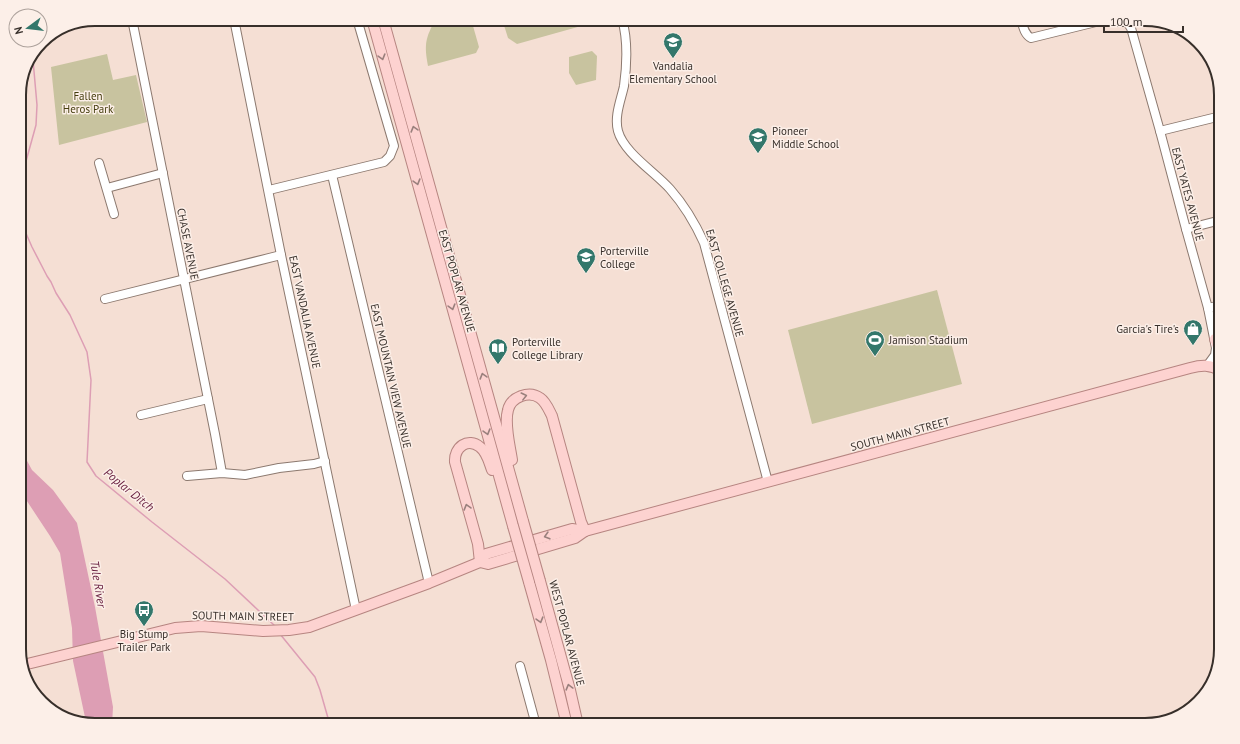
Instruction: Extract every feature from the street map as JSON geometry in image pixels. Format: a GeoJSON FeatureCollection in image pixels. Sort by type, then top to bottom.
{"type":"FeatureCollection","features":[{"type":"Feature","properties":{"kind":"main road","name":"EAST POPLAR AVENUE"},"geometry":{"type":"LineString","coordinates":[[374,26],[520,549]]}},
{"type":"Feature","properties":{"kind":"main road","name":"EAST POPLAR AVENUE"},"geometry":{"type":"LineString","coordinates":[[385,26],[531,548]]}},
{"type":"Feature","properties":{"kind":"main road","name":"SOUTH MAIN STREET"},"geometry":{"type":"LineString","coordinates":[[28,664],[168,629],[192,626],[263,631],[304,628],[320,624],[480,562],[488,564],[575,538],[585,531],[1190,368],[1207,366],[1214,368]]}},
{"type":"Feature","properties":{"kind":"main road"},"geometry":{"type":"LineString","coordinates":[[517,495],[507,412],[515,399],[531,395],[542,399],[550,411],[581,522],[585,531]]}},
{"type":"Feature","properties":{"kind":"main road"},"geometry":{"type":"LineString","coordinates":[[480,562],[478,544],[455,462],[456,451],[461,446],[473,444],[479,446],[484,451],[514,526]]}},
{"type":"Feature","properties":{"kind":"main road","name":"WEST POPLAR AVENUE"},"geometry":{"type":"LineString","coordinates":[[531,548],[576,718]]}},
{"type":"Feature","properties":{"kind":"main road","name":"WEST POPLAR AVENUE"},"geometry":{"type":"LineString","coordinates":[[520,549],[551,660],[565,718]]}},
{"type":"Feature","properties":{"kind":"street","name":"CHASE AVENUE"},"geometry":{"type":"LineString","coordinates":[[133,26],[222,473]]}},
{"type":"Feature","properties":{"kind":"street","name":"EAST VANDALIA AVENUE"},"geometry":{"type":"LineString","coordinates":[[235,26],[281,255],[356,610]]}},
{"type":"Feature","properties":{"kind":"street"},"geometry":{"type":"LineString","coordinates":[[269,190],[384,162],[390,156],[394,146],[359,26]]}},
{"type":"Feature","properties":{"kind":"street","name":"EAST COLLEGE AVENUE"},"geometry":{"type":"LineString","coordinates":[[623,26],[626,43],[626,67],[624,86],[619,108],[618,130],[622,141],[670,189],[685,207],[696,224],[704,244],[768,482]]}},
{"type":"Feature","properties":{"kind":"street"},"geometry":{"type":"LineString","coordinates":[[1023,26],[1028,36],[1031,38],[1080,26]]}},
{"type":"Feature","properties":{"kind":"street","name":"EAST YATES AVENUE"},"geometry":{"type":"LineString","coordinates":[[1129,26],[1160,131],[1214,335]]}},
{"type":"Feature","properties":{"kind":"street"},"geometry":{"type":"LineString","coordinates":[[1160,131],[1214,118]]}},
{"type":"Feature","properties":{"kind":"street"},"geometry":{"type":"LineString","coordinates":[[99,163],[114,214]]}},
{"type":"Feature","properties":{"kind":"street"},"geometry":{"type":"LineString","coordinates":[[107,188],[163,173]]}},
{"type":"Feature","properties":{"kind":"street","name":"EAST MOUNTAIN VIEW AVENUE"},"geometry":{"type":"LineString","coordinates":[[332,175],[429,583]]}},
{"type":"Feature","properties":{"kind":"street"},"geometry":{"type":"LineString","coordinates":[[1186,229],[1214,222]]}},
{"type":"Feature","properties":{"kind":"street"},"geometry":{"type":"LineString","coordinates":[[105,299],[281,255]]}},
{"type":"Feature","properties":{"kind":"street"},"geometry":{"type":"LineString","coordinates":[[1208,308],[1214,307]]}},
{"type":"Feature","properties":{"kind":"street","name":"EAST YATES AVENUE"},"geometry":{"type":"LineString","coordinates":[[1207,366],[1214,356]]}},
{"type":"Feature","properties":{"kind":"street"},"geometry":{"type":"LineString","coordinates":[[141,415],[208,399]]}},
{"type":"Feature","properties":{"kind":"street"},"geometry":{"type":"LineString","coordinates":[[187,476],[222,473],[245,475],[325,461]]}},
{"type":"Feature","properties":{"kind":"street"},"geometry":{"type":"LineString","coordinates":[[520,666],[534,718]]}},
{"type":"Feature","properties":{"kind":"green space"},"geometry":{"type":"Polygon","coordinates":[[[432,26],[473,26],[479,47],[476,53],[428,66],[426,42],[432,26]]]}},
{"type":"Feature","properties":{"kind":"green space"},"geometry":{"type":"Polygon","coordinates":[[[504,26],[581,26],[517,44],[508,38],[504,26]]]}},
{"type":"Feature","properties":{"kind":"green space"},"geometry":{"type":"Polygon","coordinates":[[[592,51],[597,56],[596,80],[576,85],[569,73],[569,57],[592,51]]]}},
{"type":"Feature","properties":{"kind":"green space","name":"Fallen Heros Park"},"geometry":{"type":"Polygon","coordinates":[[[107,54],[113,80],[136,75],[147,122],[59,145],[51,67],[107,54]]]}},
{"type":"Feature","properties":{"kind":"green space","name":"Jamison Stadium"},"geometry":{"type":"Polygon","coordinates":[[[937,290],[962,384],[812,424],[788,330],[937,290]]]}},
{"type":"Feature","properties":{"kind":"shaded area"},"geometry":{"type":"Polygon","coordinates":[[[26,459],[32,470],[53,490],[77,523],[95,607],[113,707],[112,718],[85,717],[73,661],[72,628],[60,553],[26,500],[26,459]]]}},
{"type":"Feature","properties":{"kind":"waterway","name":"Poplar Ditch"},"geometry":{"type":"LineString","coordinates":[[26,161],[36,125],[37,105],[33,65]]}},
{"type":"Feature","properties":{"kind":"waterway","name":"Poplar Ditch"},"geometry":{"type":"LineString","coordinates":[[26,233],[56,293],[70,315],[87,352],[91,380],[87,462],[96,476],[225,579],[275,626]]}},
{"type":"Feature","properties":{"kind":"waterway","name":"Poplar Ditch"},"geometry":{"type":"LineString","coordinates":[[280,634],[315,677],[328,718]]}},
{"type":"Feature","properties":{"kind":"place","name":"Vandalia Elementary School"},"geometry":{"type":"Point","coordinates":[673,59]}},
{"type":"Feature","properties":{"kind":"place","name":"Pioneer Middle School"},"geometry":{"type":"Point","coordinates":[758,154]}},
{"type":"Feature","properties":{"kind":"place","name":"Porterville College"},"geometry":{"type":"Point","coordinates":[586,274]}},
{"type":"Feature","properties":{"kind":"place","name":"Garcia's Tire's"},"geometry":{"type":"Point","coordinates":[1193,346]}},
{"type":"Feature","properties":{"kind":"place","name":"Jamison Stadium"},"geometry":{"type":"Point","coordinates":[875,357]}},
{"type":"Feature","properties":{"kind":"place","name":"Porterville College Library"},"geometry":{"type":"Point","coordinates":[498,365]}},
{"type":"Feature","properties":{"kind":"place","name":"Big Stump Trailer Park"},"geometry":{"type":"Point","coordinates":[144,627]}},
{"type":"Feature","properties":{"kind":"water label","name":"Tule River"},"geometry":{"type":"Point","coordinates":[98,584]}}]}
